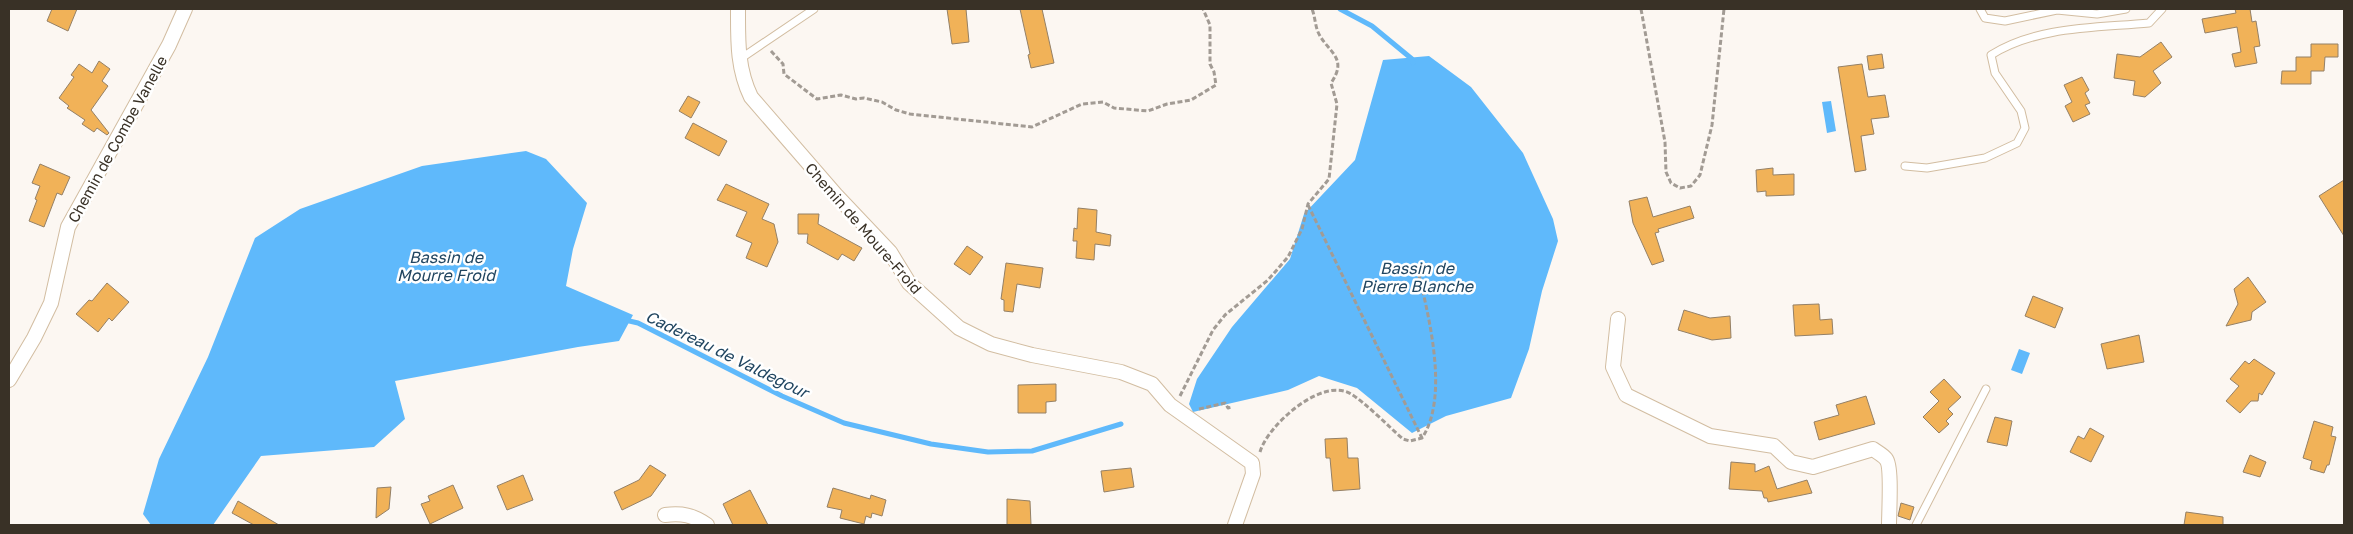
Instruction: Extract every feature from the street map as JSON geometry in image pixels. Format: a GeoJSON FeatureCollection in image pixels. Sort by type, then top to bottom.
{"type":"FeatureCollection","features":[{"type":"Feature","properties":{"kind":"street","name":"Chemin de Combe Vanelle"},"geometry":{"type":"LineString","coordinates":[[9,380],[34,338],[51,303],[68,227],[169,45],[185,9]]}},
{"type":"Feature","properties":{"kind":"street","name":"Chemin de Moure-Froid"},"geometry":{"type":"LineString","coordinates":[[738,9],[742,78],[751,97],[836,196],[890,252],[909,283],[959,328],[991,344],[1032,356],[1121,372],[1152,384],[1176,409],[1252,463]]}},
{"type":"Feature","properties":{"kind":"street"},"geometry":{"type":"LineString","coordinates":[[1618,319],[1613,367],[1626,395],[1710,436],[1774,446],[1791,462],[1813,467],[1873,449],[1887,459],[1891,473],[1888,491],[1889,525]]}},
{"type":"Feature","properties":{"kind":"street"},"geometry":{"type":"LineString","coordinates":[[1235,525],[1252,474],[1252,463]]}},
{"type":"Feature","properties":{"kind":"street"},"geometry":{"type":"LineString","coordinates":[[665,515],[695,516],[707,525]]}},
{"type":"Feature","properties":{"kind":"lane"},"geometry":{"type":"LineString","coordinates":[[740,59],[814,9]]}},
{"type":"Feature","properties":{"kind":"lane"},"geometry":{"type":"LineString","coordinates":[[1980,9],[1985,18],[2005,21],[2057,10],[2096,14],[2126,9]]}},
{"type":"Feature","properties":{"kind":"lane"},"geometry":{"type":"LineString","coordinates":[[1905,166],[1927,168],[1985,158],[2017,143],[2025,128],[2021,111],[1995,73],[1991,54],[2009,43],[2047,33],[2149,23],[2162,9]]}},
{"type":"Feature","properties":{"kind":"lane"},"geometry":{"type":"LineString","coordinates":[[1916,525],[1986,389]]}},
{"type":"Feature","properties":{"kind":"path"},"geometry":{"type":"LineString","coordinates":[[759,46],[772,52],[783,64],[784,74],[818,99],[841,95],[856,99],[864,98],[882,102],[896,110],[910,114],[1032,127],[1082,104],[1103,102],[1114,108],[1148,111],[1167,104],[1191,100],[1216,85],[1214,72],[1210,64],[1210,25],[1203,9]]}},
{"type":"Feature","properties":{"kind":"path"},"geometry":{"type":"LineString","coordinates":[[1232,407],[1228,408],[1225,403],[1176,409],[1213,330],[1225,315],[1268,280],[1288,257],[1302,229],[1308,204],[1328,179],[1337,104],[1331,83],[1337,75],[1338,62],[1334,51],[1318,32],[1312,9]]}},
{"type":"Feature","properties":{"kind":"path"},"geometry":{"type":"LineString","coordinates":[[1641,9],[1665,142],[1666,172],[1671,182],[1680,188],[1691,186],[1700,175],[1712,125],[1724,9]]}},
{"type":"Feature","properties":{"kind":"path"},"geometry":{"type":"LineString","coordinates":[[1308,204],[1422,438]]}},
{"type":"Feature","properties":{"kind":"path"},"geometry":{"type":"LineString","coordinates":[[1252,463],[1257,458],[1267,435],[1296,408],[1315,395],[1333,389],[1350,393],[1403,439],[1422,438],[1428,429],[1434,408],[1434,362],[1430,322],[1416,267]]}},
{"type":"Feature","properties":{"kind":"water","name":"Bassin de Pierre Blanche"},"geometry":{"type":"Polygon","coordinates":[[[1429,56],[1471,87],[1523,153],[1553,219],[1558,241],[1542,291],[1529,349],[1511,398],[1446,416],[1412,433],[1357,388],[1319,376],[1288,390],[1193,412],[1189,404],[1197,379],[1232,327],[1290,259],[1304,214],[1355,160],[1383,60],[1429,56]]]}},
{"type":"Feature","properties":{"kind":"water"},"geometry":{"type":"Polygon","coordinates":[[[1831,101],[1836,131],[1827,133],[1822,102],[1831,101]]]}},
{"type":"Feature","properties":{"kind":"water","name":"Bassin de Mourre Froid"},"geometry":{"type":"Polygon","coordinates":[[[526,151],[546,159],[587,203],[573,249],[566,286],[633,315],[619,341],[395,381],[405,419],[374,447],[261,456],[213,525],[151,525],[143,514],[159,459],[208,357],[255,238],[300,209],[422,166],[526,151]]]}},
{"type":"Feature","properties":{"kind":"water"},"geometry":{"type":"Polygon","coordinates":[[[2019,349],[2030,353],[2022,374],[2011,370],[2019,349]]]}},
{"type":"Feature","properties":{"kind":"building"},"geometry":{"type":"Polygon","coordinates":[[[52,9],[77,9],[68,31],[47,21],[52,9]]]}},
{"type":"Feature","properties":{"kind":"building"},"geometry":{"type":"Polygon","coordinates":[[[947,9],[966,9],[969,42],[952,44],[947,9]]]}},
{"type":"Feature","properties":{"kind":"building"},"geometry":{"type":"Polygon","coordinates":[[[1020,9],[1042,9],[1054,63],[1031,68],[1028,55],[1030,54],[1020,9]]]}},
{"type":"Feature","properties":{"kind":"building"},"geometry":{"type":"Polygon","coordinates":[[[2235,9],[2250,9],[2252,22],[2256,21],[2260,46],[2254,47],[2257,63],[2235,67],[2232,54],[2241,52],[2237,27],[2205,33],[2202,19],[2236,13],[2235,9]]]}},
{"type":"Feature","properties":{"kind":"building"},"geometry":{"type":"Polygon","coordinates":[[[2161,42],[2172,57],[2153,71],[2161,83],[2145,97],[2133,95],[2135,81],[2114,78],[2117,54],[2140,57],[2161,42]]]}},
{"type":"Feature","properties":{"kind":"building"},"geometry":{"type":"Polygon","coordinates":[[[2311,44],[2338,44],[2338,57],[2325,57],[2324,71],[2311,71],[2311,84],[2281,84],[2282,71],[2296,71],[2296,57],[2311,57],[2311,44]]]}},
{"type":"Feature","properties":{"kind":"building"},"geometry":{"type":"Polygon","coordinates":[[[1882,54],[1884,68],[1869,70],[1867,56],[1882,54]]]}},
{"type":"Feature","properties":{"kind":"building"},"geometry":{"type":"Polygon","coordinates":[[[99,61],[110,69],[102,81],[108,86],[91,110],[109,133],[107,135],[97,128],[94,132],[82,124],[85,120],[67,108],[69,106],[59,98],[74,77],[71,75],[79,64],[92,73],[99,61]]]}},
{"type":"Feature","properties":{"kind":"building"},"geometry":{"type":"Polygon","coordinates":[[[1862,64],[1868,97],[1885,95],[1889,117],[1871,119],[1874,134],[1861,136],[1866,170],[1855,172],[1838,67],[1862,64]]]}},
{"type":"Feature","properties":{"kind":"building"},"geometry":{"type":"Polygon","coordinates":[[[2082,77],[2089,90],[2085,93],[2090,103],[2085,105],[2090,114],[2073,122],[2065,106],[2072,102],[2064,85],[2082,77]]]}},
{"type":"Feature","properties":{"kind":"building"},"geometry":{"type":"Polygon","coordinates":[[[688,96],[700,102],[691,118],[679,111],[688,96]]]}},
{"type":"Feature","properties":{"kind":"building"},"geometry":{"type":"Polygon","coordinates":[[[693,123],[727,141],[719,156],[685,138],[693,123]]]}},
{"type":"Feature","properties":{"kind":"building"},"geometry":{"type":"Polygon","coordinates":[[[40,164],[70,177],[62,195],[57,193],[44,227],[29,221],[40,186],[32,183],[40,164]]]}},
{"type":"Feature","properties":{"kind":"building"},"geometry":{"type":"Polygon","coordinates":[[[1773,168],[1773,175],[1794,174],[1794,195],[1766,196],[1766,191],[1757,192],[1756,170],[1773,168]]]}},
{"type":"Feature","properties":{"kind":"building"},"geometry":{"type":"Polygon","coordinates":[[[2344,180],[2344,236],[2319,196],[2344,180]]]}},
{"type":"Feature","properties":{"kind":"building"},"geometry":{"type":"Polygon","coordinates":[[[726,184],[769,204],[762,219],[774,224],[778,242],[767,267],[746,258],[752,243],[736,236],[747,212],[717,200],[726,184]]]}},
{"type":"Feature","properties":{"kind":"building"},"geometry":{"type":"Polygon","coordinates":[[[1647,197],[1653,217],[1690,206],[1694,218],[1658,229],[1659,232],[1655,233],[1664,261],[1652,265],[1633,223],[1629,201],[1647,197]]]}},
{"type":"Feature","properties":{"kind":"building"},"geometry":{"type":"Polygon","coordinates":[[[1078,208],[1097,210],[1096,232],[1111,235],[1110,246],[1095,244],[1094,260],[1076,258],[1077,241],[1073,241],[1074,228],[1077,229],[1078,208]]]}},
{"type":"Feature","properties":{"kind":"building"},"geometry":{"type":"Polygon","coordinates":[[[798,214],[819,214],[818,224],[862,248],[854,261],[842,254],[838,260],[807,243],[808,234],[798,234],[798,214]]]}},
{"type":"Feature","properties":{"kind":"building"},"geometry":{"type":"Polygon","coordinates":[[[967,246],[983,257],[970,275],[954,264],[967,246]]]}},
{"type":"Feature","properties":{"kind":"building"},"geometry":{"type":"Polygon","coordinates":[[[1006,263],[1043,268],[1040,288],[1017,284],[1013,312],[1004,311],[1004,300],[1001,299],[1006,263]]]}},
{"type":"Feature","properties":{"kind":"building"},"geometry":{"type":"Polygon","coordinates":[[[2248,277],[2266,302],[2252,312],[2251,320],[2226,326],[2238,304],[2234,289],[2248,277]]]}},
{"type":"Feature","properties":{"kind":"building"},"geometry":{"type":"Polygon","coordinates":[[[107,283],[129,302],[112,321],[109,318],[98,332],[76,314],[89,300],[92,301],[107,283]]]}},
{"type":"Feature","properties":{"kind":"building"},"geometry":{"type":"Polygon","coordinates":[[[2033,296],[2063,308],[2055,328],[2025,316],[2033,296]]]}},
{"type":"Feature","properties":{"kind":"building"},"geometry":{"type":"Polygon","coordinates":[[[1819,304],[1820,320],[1832,319],[1833,334],[1795,336],[1793,305],[1819,304]]]}},
{"type":"Feature","properties":{"kind":"building"},"geometry":{"type":"Polygon","coordinates":[[[1684,310],[1710,318],[1730,316],[1731,338],[1712,340],[1678,330],[1684,310]]]}},
{"type":"Feature","properties":{"kind":"building"},"geometry":{"type":"Polygon","coordinates":[[[2139,335],[2144,362],[2107,369],[2101,344],[2139,335]]]}},
{"type":"Feature","properties":{"kind":"building"},"geometry":{"type":"Polygon","coordinates":[[[2254,359],[2275,373],[2262,395],[2259,393],[2258,401],[2251,401],[2240,413],[2226,401],[2239,386],[2230,379],[2245,361],[2249,364],[2254,359]]]}},
{"type":"Feature","properties":{"kind":"building"},"geometry":{"type":"Polygon","coordinates":[[[1944,379],[1961,397],[1948,409],[1953,414],[1946,421],[1949,424],[1939,433],[1923,417],[1939,401],[1930,392],[1944,379]]]}},
{"type":"Feature","properties":{"kind":"building"},"geometry":{"type":"Polygon","coordinates":[[[1056,384],[1056,401],[1046,402],[1046,413],[1018,413],[1018,385],[1056,384]]]}},
{"type":"Feature","properties":{"kind":"building"},"geometry":{"type":"Polygon","coordinates":[[[1866,396],[1875,424],[1819,440],[1814,422],[1839,415],[1836,405],[1866,396]]]}},
{"type":"Feature","properties":{"kind":"building"},"geometry":{"type":"Polygon","coordinates":[[[1995,417],[2012,421],[2007,446],[1987,442],[1995,417]]]}},
{"type":"Feature","properties":{"kind":"building"},"geometry":{"type":"Polygon","coordinates":[[[2314,421],[2333,427],[2331,436],[2336,437],[2329,465],[2327,465],[2324,473],[2310,469],[2312,461],[2303,458],[2314,421]]]}},
{"type":"Feature","properties":{"kind":"building"},"geometry":{"type":"Polygon","coordinates":[[[2090,428],[2104,436],[2091,462],[2070,452],[2078,436],[2084,439],[2090,428]]]}},
{"type":"Feature","properties":{"kind":"building"},"geometry":{"type":"Polygon","coordinates":[[[1347,438],[1348,458],[1358,458],[1360,489],[1333,491],[1330,458],[1326,458],[1325,439],[1347,438]]]}},
{"type":"Feature","properties":{"kind":"building"},"geometry":{"type":"Polygon","coordinates":[[[2250,455],[2266,462],[2260,477],[2243,472],[2250,455]]]}},
{"type":"Feature","properties":{"kind":"building"},"geometry":{"type":"Polygon","coordinates":[[[1731,462],[1755,464],[1755,472],[1769,466],[1777,489],[1807,480],[1812,493],[1768,502],[1767,498],[1764,498],[1762,491],[1729,489],[1731,462]]]}},
{"type":"Feature","properties":{"kind":"building"},"geometry":{"type":"Polygon","coordinates":[[[650,465],[666,475],[651,496],[622,510],[614,492],[639,480],[650,465]]]}},
{"type":"Feature","properties":{"kind":"building"},"geometry":{"type":"Polygon","coordinates":[[[1131,468],[1134,487],[1104,492],[1101,471],[1131,468]]]}},
{"type":"Feature","properties":{"kind":"building"},"geometry":{"type":"Polygon","coordinates":[[[523,475],[533,500],[507,510],[497,486],[523,475]]]}},
{"type":"Feature","properties":{"kind":"building"},"geometry":{"type":"Polygon","coordinates":[[[453,485],[463,508],[430,524],[421,504],[430,501],[428,496],[453,485]]]}},
{"type":"Feature","properties":{"kind":"building"},"geometry":{"type":"Polygon","coordinates":[[[391,487],[389,509],[376,518],[377,488],[391,487]]]}},
{"type":"Feature","properties":{"kind":"building"},"geometry":{"type":"Polygon","coordinates":[[[833,488],[870,499],[871,495],[886,500],[882,516],[872,513],[871,518],[866,516],[864,524],[840,518],[842,510],[827,507],[833,488]]]}},
{"type":"Feature","properties":{"kind":"building"},"geometry":{"type":"Polygon","coordinates":[[[750,490],[768,525],[733,525],[723,504],[750,490]]]}},
{"type":"Feature","properties":{"kind":"building"},"geometry":{"type":"Polygon","coordinates":[[[1007,499],[1030,501],[1031,525],[1007,525],[1007,499]]]}},
{"type":"Feature","properties":{"kind":"building"},"geometry":{"type":"Polygon","coordinates":[[[238,501],[279,525],[254,525],[232,513],[238,501]]]}},
{"type":"Feature","properties":{"kind":"building"},"geometry":{"type":"Polygon","coordinates":[[[1901,503],[1914,507],[1910,520],[1898,516],[1901,503]]]}},
{"type":"Feature","properties":{"kind":"building"},"geometry":{"type":"Polygon","coordinates":[[[2186,512],[2223,517],[2223,525],[2184,525],[2186,512]]]}},
{"type":"Feature","properties":{"kind":"waterway","name":"Cadereau de Valdegour"},"geometry":{"type":"LineString","coordinates":[[1340,9],[1372,26],[1412,59],[1413,63]]}},
{"type":"Feature","properties":{"kind":"waterway","name":"Cadereau de Valdegour"},"geometry":{"type":"LineString","coordinates":[[625,320],[638,323],[782,396],[844,423],[931,444],[988,452],[1032,451],[1121,424]]}}]}
